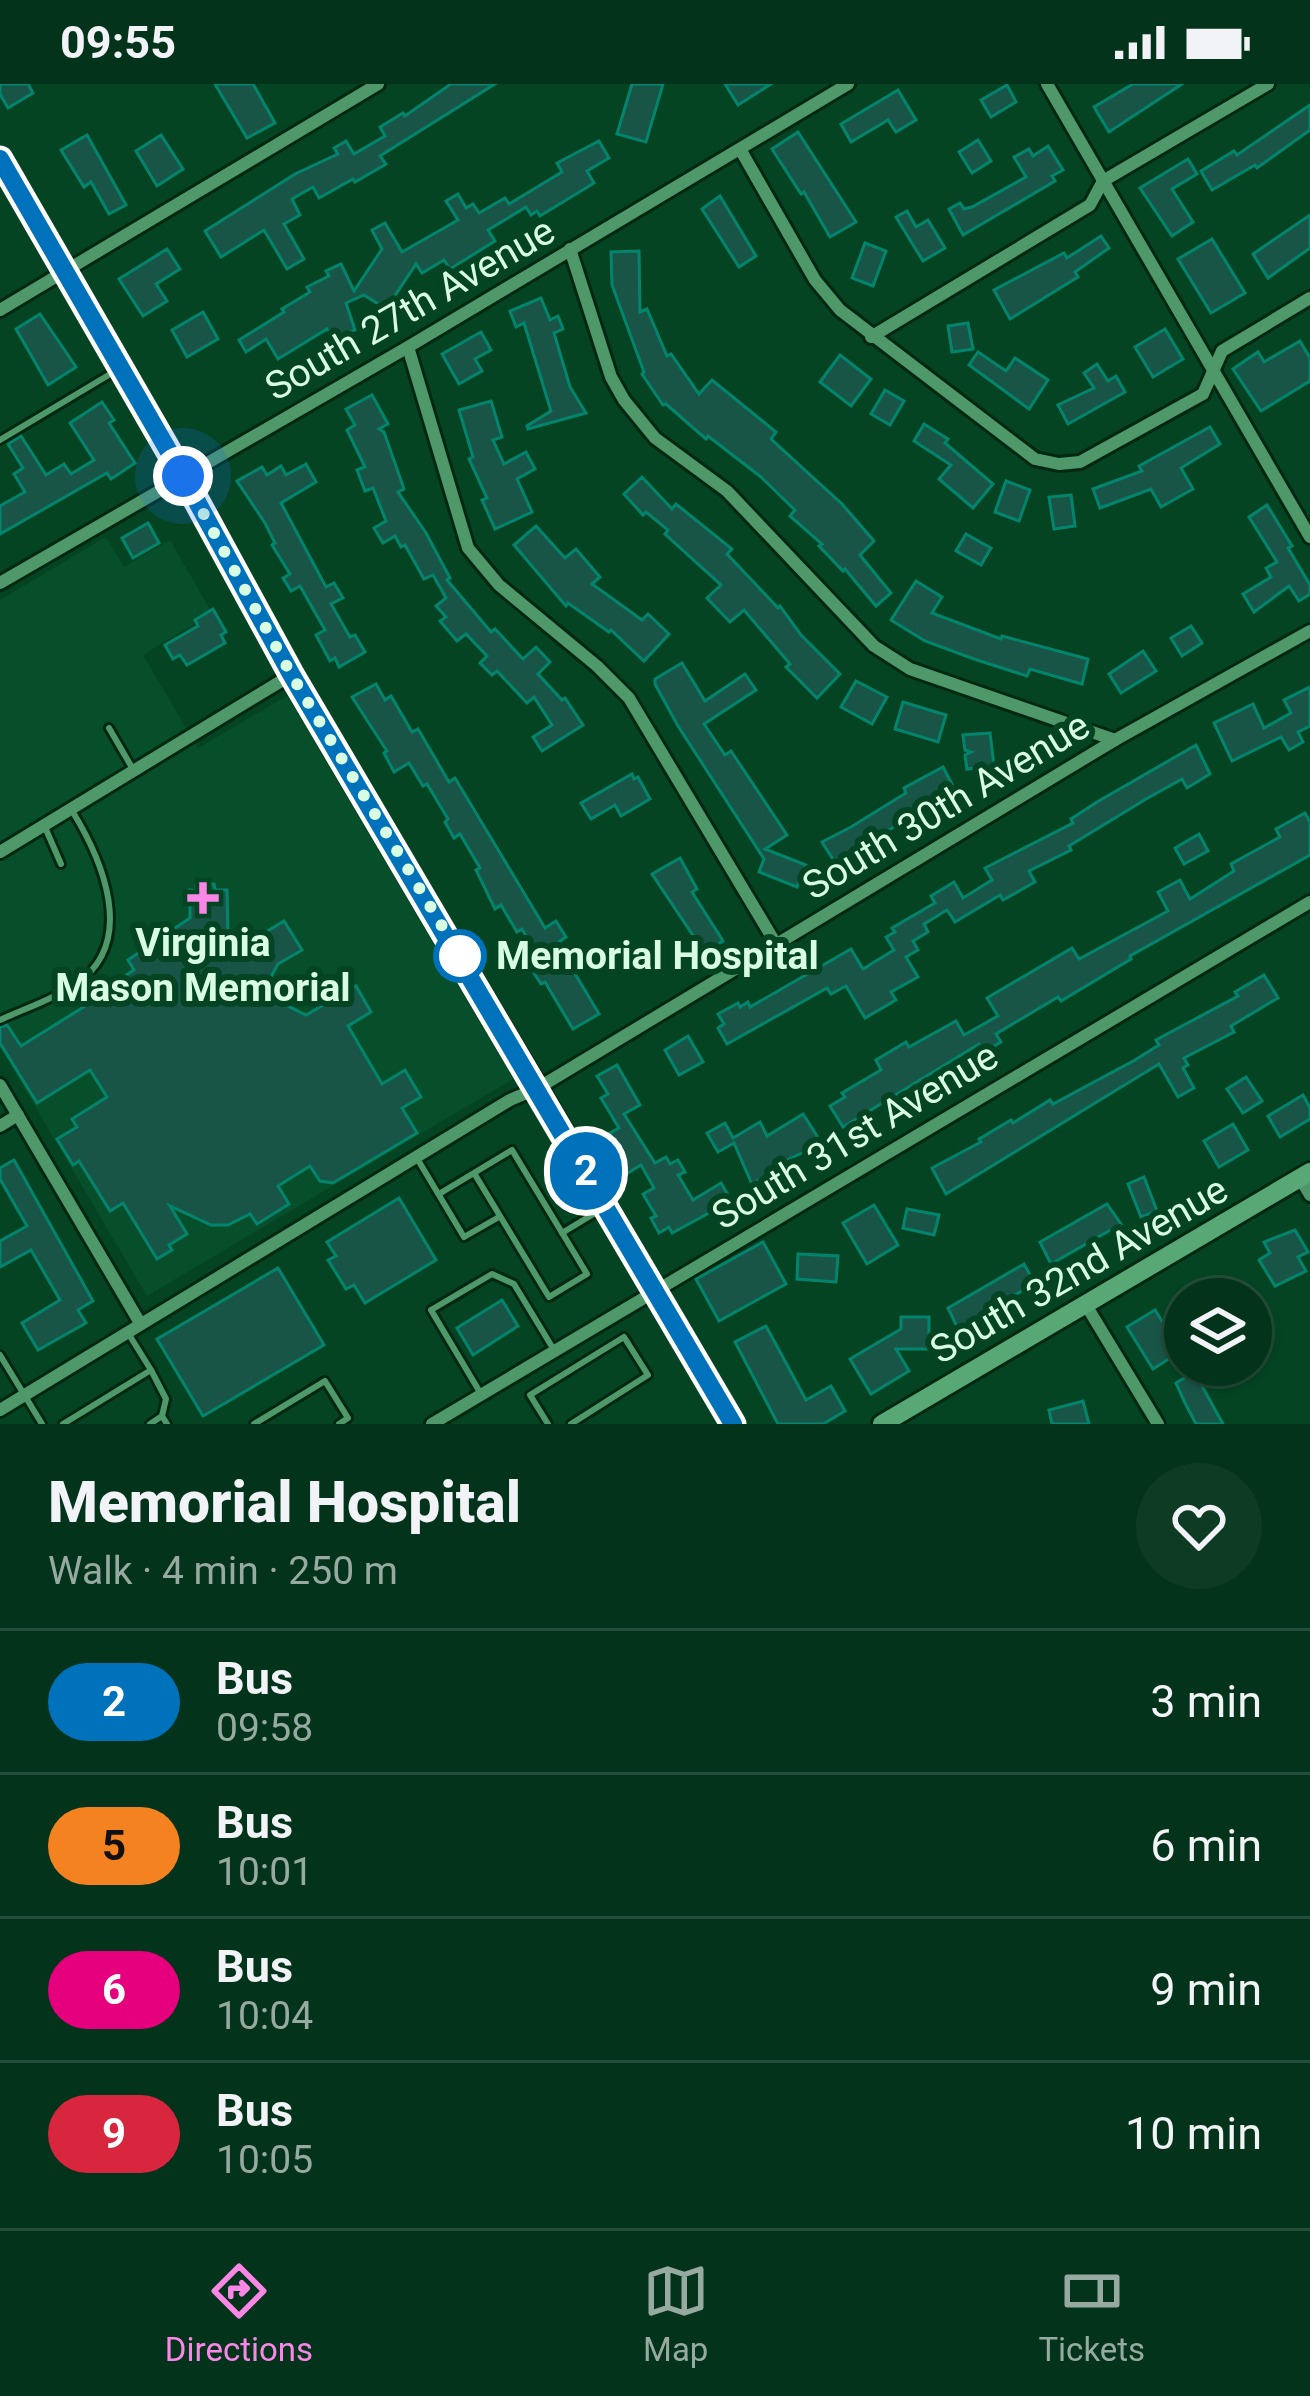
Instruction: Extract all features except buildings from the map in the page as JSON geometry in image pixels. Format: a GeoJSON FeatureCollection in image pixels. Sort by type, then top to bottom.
{"type":"FeatureCollection","features":[{"type":"Feature","properties":{"kind":"main road"},"geometry":{"type":"LineString","coordinates":[[2,168],[66,270],[291,674],[733,1424]]}},
{"type":"Feature","properties":{"kind":"main road","name":"South 32nd Avenue"},"geometry":{"type":"LineString","coordinates":[[882,1424],[1307,1182]]}},
{"type":"Feature","properties":{"kind":"street"},"geometry":{"type":"LineString","coordinates":[[0,310],[378,84]]}},
{"type":"Feature","properties":{"kind":"street","name":"South 27th Avenue"},"geometry":{"type":"LineString","coordinates":[[0,583],[848,84]]}},
{"type":"Feature","properties":{"kind":"street"},"geometry":{"type":"LineString","coordinates":[[1047,84],[1310,537]]}},
{"type":"Feature","properties":{"kind":"street"},"geometry":{"type":"LineString","coordinates":[[872,337],[1090,205],[1103,182],[1268,84]]}},
{"type":"Feature","properties":{"kind":"street"},"geometry":{"type":"LineString","coordinates":[[740,148],[815,280],[840,310],[1035,458],[1059,464],[1080,462],[1203,394],[1222,350],[1310,298]]}},
{"type":"Feature","properties":{"kind":"street"},"geometry":{"type":"LineString","coordinates":[[570,249],[611,377],[624,400],[656,438],[727,491],[874,646],[910,669],[1115,740]]}},
{"type":"Feature","properties":{"kind":"street"},"geometry":{"type":"LineString","coordinates":[[408,347],[468,548],[499,585],[629,698],[776,944]]}},
{"type":"Feature","properties":{"kind":"street","name":"South 30th Avenue"},"geometry":{"type":"LineString","coordinates":[[0,1410],[1115,740],[1310,631]]}},
{"type":"Feature","properties":{"kind":"street"},"geometry":{"type":"LineString","coordinates":[[0,852],[291,674]]}},
{"type":"Feature","properties":{"kind":"street","name":"South 31st Avenue"},"geometry":{"type":"LineString","coordinates":[[432,1424],[1310,902]]}},
{"type":"Feature","properties":{"kind":"street"},"geometry":{"type":"LineString","coordinates":[[0,1084],[140,1323]]}},
{"type":"Feature","properties":{"kind":"street"},"geometry":{"type":"LineString","coordinates":[[0,1126],[18,1115]]}},
{"type":"Feature","properties":{"kind":"street"},"geometry":{"type":"LineString","coordinates":[[1086,1305],[1158,1424]]}},
{"type":"Feature","properties":{"kind":"lane"},"geometry":{"type":"LineString","coordinates":[[0,440],[120,368]]}},
{"type":"Feature","properties":{"kind":"lane"},"geometry":{"type":"LineString","coordinates":[[109,728],[134,771]]}},
{"type":"Feature","properties":{"kind":"lane"},"geometry":{"type":"LineString","coordinates":[[0,1020],[75,985],[106,944],[113,923],[93,844],[71,809]]}},
{"type":"Feature","properties":{"kind":"lane"},"geometry":{"type":"LineString","coordinates":[[44,825],[61,864]]}},
{"type":"Feature","properties":{"kind":"lane"},"geometry":{"type":"LineString","coordinates":[[439,1195],[474,1173],[512,1150],[587,1274],[548,1297],[474,1173]]}},
{"type":"Feature","properties":{"kind":"lane"},"geometry":{"type":"LineString","coordinates":[[416,1156],[464,1238],[500,1216]]}},
{"type":"Feature","properties":{"kind":"lane"},"geometry":{"type":"LineString","coordinates":[[562,1233],[605,1206]]}},
{"type":"Feature","properties":{"kind":"lane"},"geometry":{"type":"LineString","coordinates":[[481,1394],[430,1310],[492,1274],[514,1284],[559,1346],[579,1365]]}},
{"type":"Feature","properties":{"kind":"lane"},"geometry":{"type":"LineString","coordinates":[[127,1331],[166,1399],[165,1420],[150,1424]]}},
{"type":"Feature","properties":{"kind":"lane"},"geometry":{"type":"LineString","coordinates":[[548,1424],[530,1396],[624,1337],[648,1376],[571,1424]]}},
{"type":"Feature","properties":{"kind":"lane"},"geometry":{"type":"LineString","coordinates":[[0,1357],[42,1424]]}},
{"type":"Feature","properties":{"kind":"lane"},"geometry":{"type":"LineString","coordinates":[[63,1424],[151,1370]]}},
{"type":"Feature","properties":{"kind":"lane"},"geometry":{"type":"LineString","coordinates":[[254,1424],[325,1381],[348,1418],[339,1424]]}},
{"type":"Feature","properties":{"kind":"shaded area","name":"Virginia Mason Memorial"},"geometry":{"type":"Polygon","coordinates":[[[106,537],[124,567],[170,540],[212,613],[143,655],[198,748],[287,696],[513,1079],[147,1296],[0,1047],[0,600],[106,537]]]}},
{"type":"Feature","properties":{"kind":"bus line","name":"2"},"geometry":{"type":"LineString","coordinates":[[0,159],[291,674],[733,1424]]}},
{"type":"Feature","properties":{"kind":"place","name":"Virginia Mason Memorial"},"geometry":{"type":"Point","coordinates":[203,898]}},
{"type":"Feature","properties":{"kind":"place","name":"Memorial Hospital"},"geometry":{"type":"Point","coordinates":[460,956]}},
{"type":"Feature","properties":{"kind":"route"},"geometry":{"type":"LineString","coordinates":[[183,476],[291,674],[469,971],[460,956]]}}]}
